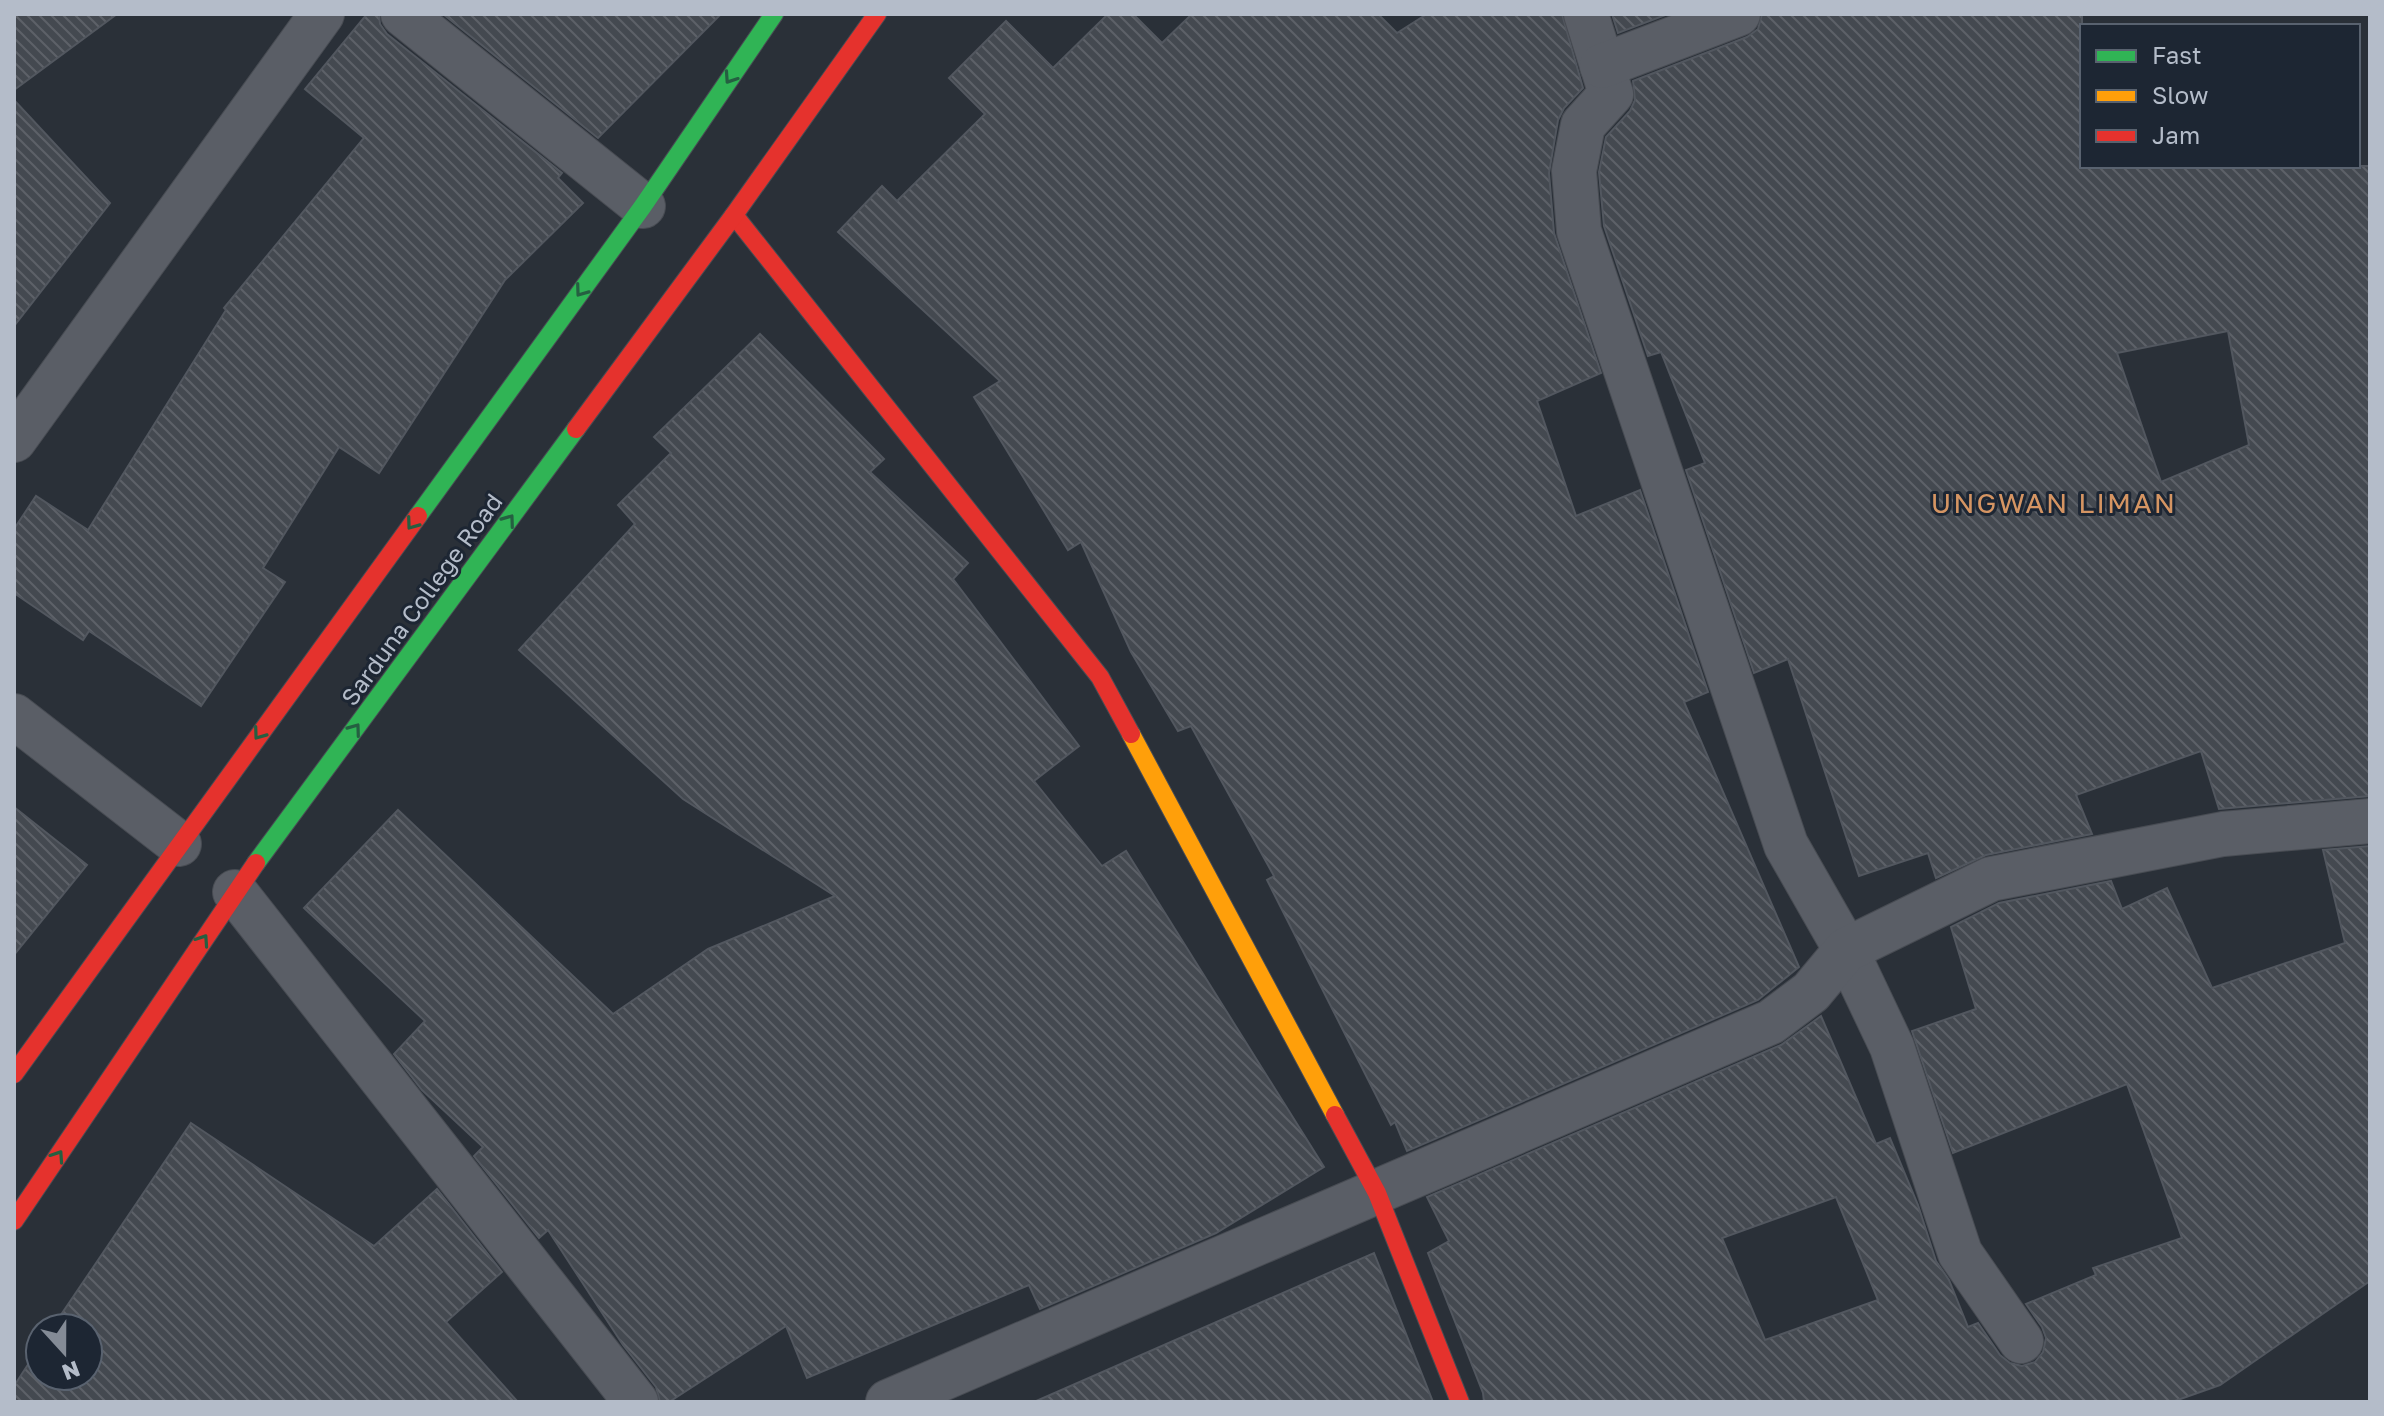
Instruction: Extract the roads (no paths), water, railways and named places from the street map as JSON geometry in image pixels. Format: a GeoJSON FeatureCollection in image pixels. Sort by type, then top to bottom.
{"type":"FeatureCollection","features":[{"type":"Feature","properties":{"kind":"street"},"geometry":{"type":"LineString","coordinates":[[14,440],[322,14]]}},
{"type":"Feature","properties":{"kind":"street"},"geometry":{"type":"LineString","coordinates":[[403,14],[643,206]]}},
{"type":"Feature","properties":{"kind":"street"},"geometry":{"type":"LineString","coordinates":[[14,1074],[643,206],[774,14]]}},
{"type":"Feature","properties":{"kind":"street","name":"Sarduna College Road"},"geometry":{"type":"LineString","coordinates":[[14,1221],[235,892],[734,215],[877,14]]}},
{"type":"Feature","properties":{"kind":"street"},"geometry":{"type":"LineString","coordinates":[[1586,14],[1611,94],[1583,125],[1574,171],[1579,231],[1786,845],[1846,950],[1892,1047],[1960,1253],[2021,1341]]}},
{"type":"Feature","properties":{"kind":"street"},"geometry":{"type":"LineString","coordinates":[[1602,66],[1738,14]]}},
{"type":"Feature","properties":{"kind":"street"},"geometry":{"type":"LineString","coordinates":[[734,215],[1100,677],[1377,1193],[1460,1402]]}},
{"type":"Feature","properties":{"kind":"street"},"geometry":{"type":"LineString","coordinates":[[14,716],[179,844]]}},
{"type":"Feature","properties":{"kind":"street"},"geometry":{"type":"LineString","coordinates":[[888,1402],[1771,1022],[1811,992],[1846,950],[1991,879],[2223,834],[2370,821]]}},
{"type":"Feature","properties":{"kind":"street"},"geometry":{"type":"LineString","coordinates":[[235,892],[636,1402]]}},
{"type":"Feature","properties":{"kind":"district","name":"UNGWAN LIMAN"},"geometry":{"type":"Point","coordinates":[2054,502]}}]}
